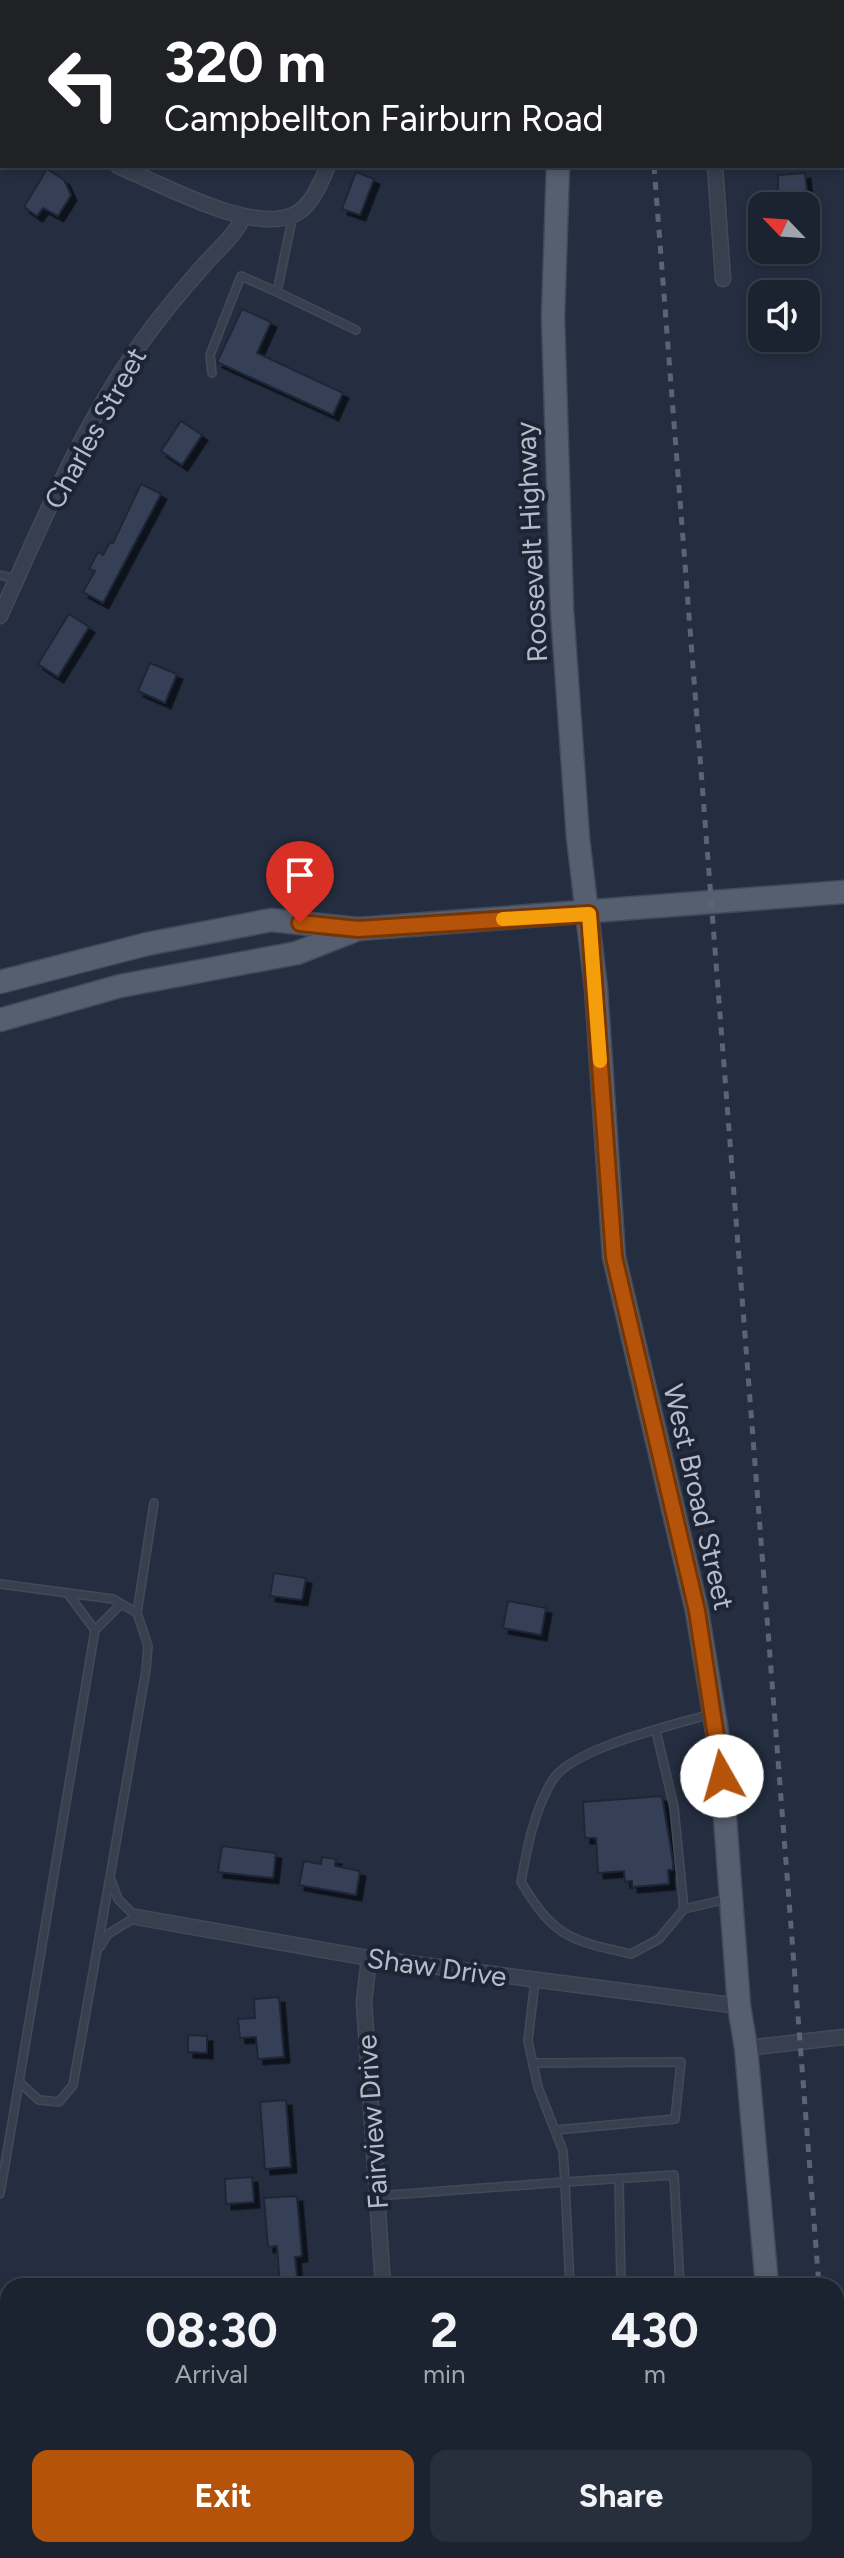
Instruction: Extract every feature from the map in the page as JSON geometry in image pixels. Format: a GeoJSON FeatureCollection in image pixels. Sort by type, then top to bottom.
{"type":"FeatureCollection","features":[{"type":"Feature","properties":{"kind":"main road","name":"Roosevelt Highway"},"geometry":{"type":"LineString","coordinates":[[558,168],[553,317],[555,447],[578,838],[589,914]]}},
{"type":"Feature","properties":{"kind":"main road"},"geometry":{"type":"LineString","coordinates":[[0,982],[147,944],[271,920],[358,929],[589,914],[844,892]]}},
{"type":"Feature","properties":{"kind":"main road","name":"West Broad Street"},"geometry":{"type":"LineString","coordinates":[[589,914],[614,1257],[697,1611],[720,1750],[739,2006],[746,2048],[766,2278]]}},
{"type":"Feature","properties":{"kind":"main road"},"geometry":{"type":"LineString","coordinates":[[0,1020],[120,986],[297,953],[358,929]]}},
{"type":"Feature","properties":{"kind":"street"},"geometry":{"type":"LineString","coordinates":[[123,168],[243,217],[270,219],[293,215],[316,192],[327,168]]}},
{"type":"Feature","properties":{"kind":"street"},"geometry":{"type":"LineString","coordinates":[[715,168],[723,279]]}},
{"type":"Feature","properties":{"kind":"street","name":"Charles Street"},"geometry":{"type":"LineString","coordinates":[[0,616],[64,476],[105,399],[137,348],[206,263],[237,231],[243,217]]}},
{"type":"Feature","properties":{"kind":"street","name":"Shaw Drive"},"geometry":{"type":"LineString","coordinates":[[136,1917],[369,1958],[739,2006]]}},
{"type":"Feature","properties":{"kind":"street","name":"Fairview Drive"},"geometry":{"type":"LineString","coordinates":[[369,1958],[364,2002],[382,2278]]}},
{"type":"Feature","properties":{"kind":"street"},"geometry":{"type":"LineString","coordinates":[[746,2048],[844,2037]]}},
{"type":"Feature","properties":{"kind":"lane"},"geometry":{"type":"LineString","coordinates":[[277,292],[293,215]]}},
{"type":"Feature","properties":{"kind":"lane"},"geometry":{"type":"LineString","coordinates":[[212,373],[210,355],[241,276],[356,330]]}},
{"type":"Feature","properties":{"kind":"lane"},"geometry":{"type":"LineString","coordinates":[[0,575],[17,579]]}},
{"type":"Feature","properties":{"kind":"lane"},"geometry":{"type":"LineString","coordinates":[[19,2082],[39,2100],[59,2102],[73,2085],[147,1658],[148,1646],[137,1613],[154,1503]]}},
{"type":"Feature","properties":{"kind":"lane"},"geometry":{"type":"LineString","coordinates":[[0,1584],[113,1599],[137,1613]]}},
{"type":"Feature","properties":{"kind":"lane"},"geometry":{"type":"LineString","coordinates":[[68,1594],[95,1630]]}},
{"type":"Feature","properties":{"kind":"lane"},"geometry":{"type":"LineString","coordinates":[[0,2194],[3,2155],[19,2082],[95,1630],[121,1604]]}},
{"type":"Feature","properties":{"kind":"lane"},"geometry":{"type":"LineString","coordinates":[[712,1713],[594,1749],[553,1778],[527,1846],[521,1882],[543,1919],[579,1943],[631,1954],[659,1939],[684,1909],[733,1898]]}},
{"type":"Feature","properties":{"kind":"lane"},"geometry":{"type":"LineString","coordinates":[[656,1731],[674,1807],[684,1909]]}},
{"type":"Feature","properties":{"kind":"lane"},"geometry":{"type":"LineString","coordinates":[[97,1952],[108,1934],[136,1917],[118,1899],[110,1877]]}},
{"type":"Feature","properties":{"kind":"lane"},"geometry":{"type":"LineString","coordinates":[[535,1980],[528,2041],[538,2087],[563,2151],[570,2278]]}},
{"type":"Feature","properties":{"kind":"lane"},"geometry":{"type":"LineString","coordinates":[[533,2063],[681,2062],[675,2119],[556,2130]]}},
{"type":"Feature","properties":{"kind":"lane"},"geometry":{"type":"LineString","coordinates":[[377,2196],[674,2175],[680,2278]]}},
{"type":"Feature","properties":{"kind":"lane"},"geometry":{"type":"LineString","coordinates":[[619,2179],[621,2278]]}},
{"type":"Feature","properties":{"kind":"building"},"geometry":{"type":"Polygon","coordinates":[[[47,169],[64,180],[71,195],[58,216],[43,208],[37,216],[24,207],[47,169]]]}},
{"type":"Feature","properties":{"kind":"building"},"geometry":{"type":"Polygon","coordinates":[[[356,172],[374,179],[360,215],[342,209],[356,172]]]}},
{"type":"Feature","properties":{"kind":"building"},"geometry":{"type":"Polygon","coordinates":[[[805,173],[807,191],[778,192],[778,175],[805,173]]]}},
{"type":"Feature","properties":{"kind":"building"},"geometry":{"type":"Polygon","coordinates":[[[242,309],[271,322],[257,353],[343,393],[333,415],[217,362],[242,309]]]}},
{"type":"Feature","properties":{"kind":"building"},"geometry":{"type":"Polygon","coordinates":[[[181,421],[202,435],[182,465],[161,451],[181,421]]]}},
{"type":"Feature","properties":{"kind":"building"},"geometry":{"type":"Polygon","coordinates":[[[141,484],[161,494],[103,603],[83,592],[95,571],[89,569],[98,552],[103,555],[110,542],[113,543],[141,484]]]}},
{"type":"Feature","properties":{"kind":"building"},"geometry":{"type":"Polygon","coordinates":[[[69,614],[89,627],[58,677],[38,664],[69,614]]]}},
{"type":"Feature","properties":{"kind":"building"},"geometry":{"type":"Polygon","coordinates":[[[150,663],[177,674],[165,703],[138,691],[150,663]]]}},
{"type":"Feature","properties":{"kind":"building"},"geometry":{"type":"Polygon","coordinates":[[[274,1573],[306,1578],[302,1600],[270,1596],[274,1573]]]}},
{"type":"Feature","properties":{"kind":"building"},"geometry":{"type":"Polygon","coordinates":[[[508,1601],[546,1608],[541,1635],[503,1628],[508,1601]]]}},
{"type":"Feature","properties":{"kind":"building"},"geometry":{"type":"Polygon","coordinates":[[[662,1796],[673,1862],[673,1870],[668,1870],[669,1884],[632,1887],[632,1881],[625,1882],[624,1871],[598,1873],[596,1838],[585,1838],[583,1802],[662,1796]]]}},
{"type":"Feature","properties":{"kind":"building"},"geometry":{"type":"Polygon","coordinates":[[[222,1846],[276,1853],[273,1878],[218,1872],[222,1846]]]}},
{"type":"Feature","properties":{"kind":"building"},"geometry":{"type":"Polygon","coordinates":[[[322,1857],[336,1859],[335,1866],[360,1871],[356,1895],[299,1885],[304,1861],[321,1864],[322,1857]]]}},
{"type":"Feature","properties":{"kind":"building"},"geometry":{"type":"Polygon","coordinates":[[[279,1997],[284,2057],[258,2059],[256,2037],[240,2038],[238,2019],[255,2018],[254,1999],[279,1997]]]}},
{"type":"Feature","properties":{"kind":"building"},"geometry":{"type":"Polygon","coordinates":[[[188,2035],[207,2036],[207,2053],[188,2052],[188,2035]]]}},
{"type":"Feature","properties":{"kind":"building"},"geometry":{"type":"Polygon","coordinates":[[[286,2100],[291,2167],[265,2169],[260,2102],[286,2100]]]}},
{"type":"Feature","properties":{"kind":"building"},"geometry":{"type":"Polygon","coordinates":[[[252,2177],[254,2202],[226,2204],[225,2179],[252,2177]]]}},
{"type":"Feature","properties":{"kind":"building"},"geometry":{"type":"Polygon","coordinates":[[[297,2196],[302,2256],[295,2257],[297,2278],[279,2278],[277,2246],[268,2247],[264,2198],[297,2196]]]}},
{"type":"Feature","properties":{"kind":"railway"},"geometry":{"type":"LineString","coordinates":[[654,168],[818,2278]]}},
{"type":"Feature","properties":{"kind":"slow traffic"},"geometry":{"type":"LineString","coordinates":[[503,919],[589,914],[600,1061]]}},
{"type":"Feature","properties":{"kind":"route"},"geometry":{"type":"LineString","coordinates":[[300,923],[358,929],[589,914],[614,1257],[639,1377],[697,1611],[722,1776]]}}]}
